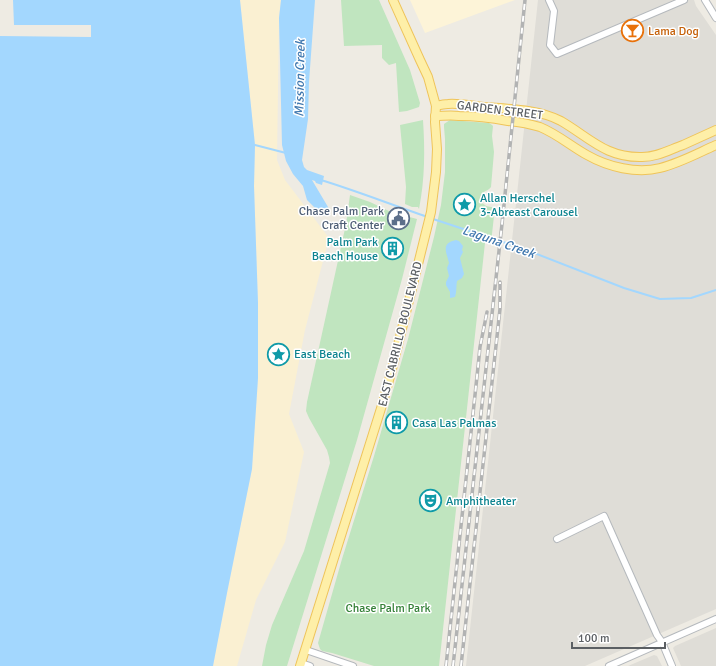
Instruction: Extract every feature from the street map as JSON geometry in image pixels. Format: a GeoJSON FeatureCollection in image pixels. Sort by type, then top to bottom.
{"type":"FeatureCollection","features":[{"type":"Feature","properties":{"kind":"main road","name":"EAST CABRILLO BOULEVARD"},"geometry":{"type":"LineString","coordinates":[[301,665],[383,402],[431,212],[436,172],[436,106],[428,76],[393,0]]}},
{"type":"Feature","properties":{"kind":"main road","name":"GARDEN STREET"},"geometry":{"type":"LineString","coordinates":[[436,106],[448,104],[465,105],[534,112],[561,121],[601,148],[615,154],[625,156],[651,157],[662,154],[716,130]]}},
{"type":"Feature","properties":{"kind":"main road","name":"GARDEN STREET"},"geometry":{"type":"LineString","coordinates":[[435,116],[499,119],[538,127],[555,134],[596,160],[621,168],[640,170],[659,168],[682,161],[716,145]]}},
{"type":"Feature","properties":{"kind":"street"},"geometry":{"type":"LineString","coordinates":[[548,0],[554,11],[550,45],[557,54],[684,0]]}},
{"type":"Feature","properties":{"kind":"street"},"geometry":{"type":"LineString","coordinates":[[705,0],[716,18]]}},
{"type":"Feature","properties":{"kind":"street"},"geometry":{"type":"LineString","coordinates":[[557,538],[604,516],[672,666]]}},
{"type":"Feature","properties":{"kind":"street"},"geometry":{"type":"LineString","coordinates":[[609,666],[716,619]]}},
{"type":"Feature","properties":{"kind":"street"},"geometry":{"type":"LineString","coordinates":[[306,650],[353,666]]}},
{"type":"Feature","properties":{"kind":"street"},"geometry":{"type":"LineString","coordinates":[[301,665],[310,666]]}},
{"type":"Feature","properties":{"kind":"shaded area"},"geometry":{"type":"Polygon","coordinates":[[[410,0],[515,0],[425,33],[410,0]]]}},
{"type":"Feature","properties":{"kind":"shaded area"},"geometry":{"type":"Polygon","coordinates":[[[538,0],[694,0],[696,6],[716,35],[716,609],[585,666],[466,666],[538,0]]]}},
{"type":"Feature","properties":{"kind":"shaded area"},"geometry":{"type":"Polygon","coordinates":[[[716,628],[716,666],[681,666],[673,648],[716,628]]]}},
{"type":"Feature","properties":{"kind":"shaded area"},"geometry":{"type":"Polygon","coordinates":[[[654,655],[657,656],[662,666],[628,666],[654,655]]]}},
{"type":"Feature","properties":{"kind":"green space"},"geometry":{"type":"Polygon","coordinates":[[[341,0],[379,0],[410,70],[420,103],[419,107],[399,112],[396,63],[389,65],[382,58],[382,45],[344,46],[341,0]]]}},
{"type":"Feature","properties":{"kind":"green space"},"geometry":{"type":"Polygon","coordinates":[[[423,120],[424,164],[419,209],[418,207],[412,207],[405,204],[406,187],[400,125],[423,120]]]}},
{"type":"Feature","properties":{"kind":"green space","name":"Chase Palm Park"},"geometry":{"type":"Polygon","coordinates":[[[450,120],[489,123],[493,126],[492,136],[494,152],[491,187],[483,193],[481,201],[488,207],[495,207],[491,243],[485,243],[439,666],[374,666],[322,651],[318,643],[408,339],[434,237],[441,205],[445,172],[444,124],[450,120]]]}},
{"type":"Feature","properties":{"kind":"green space"},"geometry":{"type":"Polygon","coordinates":[[[350,195],[391,212],[417,219],[402,279],[357,440],[287,666],[262,666],[272,625],[304,551],[330,463],[327,450],[306,411],[346,224],[350,195]]]}},
{"type":"Feature","properties":{"kind":"sand","name":"East Beach"},"geometry":{"type":"Polygon","coordinates":[[[240,0],[281,0],[279,18],[277,160],[285,180],[329,238],[305,330],[289,414],[304,452],[285,542],[256,600],[237,666],[213,666],[252,469],[258,378],[258,303],[254,186],[255,145],[240,0]]]}},
{"type":"Feature","properties":{"kind":"water"},"geometry":{"type":"Polygon","coordinates":[[[0,0],[240,0],[255,145],[254,186],[258,303],[258,378],[252,469],[213,666],[0,666],[0,0]]]}},
{"type":"Feature","properties":{"kind":"water","name":"Mission Creek"},"geometry":{"type":"Polygon","coordinates":[[[281,0],[315,0],[308,119],[302,160],[304,167],[307,170],[324,176],[322,185],[312,180],[328,207],[329,211],[327,215],[324,216],[320,216],[307,200],[303,186],[293,174],[286,161],[282,145],[279,18],[281,0]]]}},
{"type":"Feature","properties":{"kind":"water"},"geometry":{"type":"Polygon","coordinates":[[[456,240],[463,246],[463,252],[460,258],[464,274],[462,278],[457,281],[455,297],[450,298],[450,292],[446,285],[449,276],[447,268],[449,263],[446,246],[451,241],[456,240]]]}},
{"type":"Feature","properties":{"kind":"pier"},"geometry":{"type":"Polygon","coordinates":[[[0,0],[13,0],[14,25],[91,25],[91,37],[0,36],[0,0]]]}},
{"type":"Feature","properties":{"kind":"waterway"},"geometry":{"type":"LineString","coordinates":[[255,145],[286,153]]}},
{"type":"Feature","properties":{"kind":"waterway","name":"Laguna Creek"},"geometry":{"type":"LineString","coordinates":[[321,180],[428,217]]}},
{"type":"Feature","properties":{"kind":"waterway","name":"Laguna Creek"},"geometry":{"type":"LineString","coordinates":[[433,219],[524,249],[624,288],[660,299],[691,298],[716,290]]}},
{"type":"Feature","properties":{"kind":"railway"},"geometry":{"type":"LineString","coordinates":[[453,666],[502,224],[525,0]]}},
{"type":"Feature","properties":{"kind":"railway"},"geometry":{"type":"LineString","coordinates":[[461,666],[500,309],[500,282]]}},
{"type":"Feature","properties":{"kind":"railway"},"geometry":{"type":"LineString","coordinates":[[446,666],[480,347],[487,312]]}},
{"type":"Feature","properties":{"kind":"place","name":"Lama Dog"},"geometry":{"type":"Point","coordinates":[632,31]}},
{"type":"Feature","properties":{"kind":"place","name":"Allan Herschel 3-Abreast Carousel"},"geometry":{"type":"Point","coordinates":[464,205]}},
{"type":"Feature","properties":{"kind":"place","name":"Chase Palm Park Craft Center"},"geometry":{"type":"Point","coordinates":[399,218]}},
{"type":"Feature","properties":{"kind":"place","name":"Palm Park Beach House"},"geometry":{"type":"Point","coordinates":[393,249]}},
{"type":"Feature","properties":{"kind":"place","name":"East Beach"},"geometry":{"type":"Point","coordinates":[279,354]}},
{"type":"Feature","properties":{"kind":"place","name":"Casa Las Palmas"},"geometry":{"type":"Point","coordinates":[397,423]}},
{"type":"Feature","properties":{"kind":"place","name":"Amphitheater"},"geometry":{"type":"Point","coordinates":[430,501]}}]}
